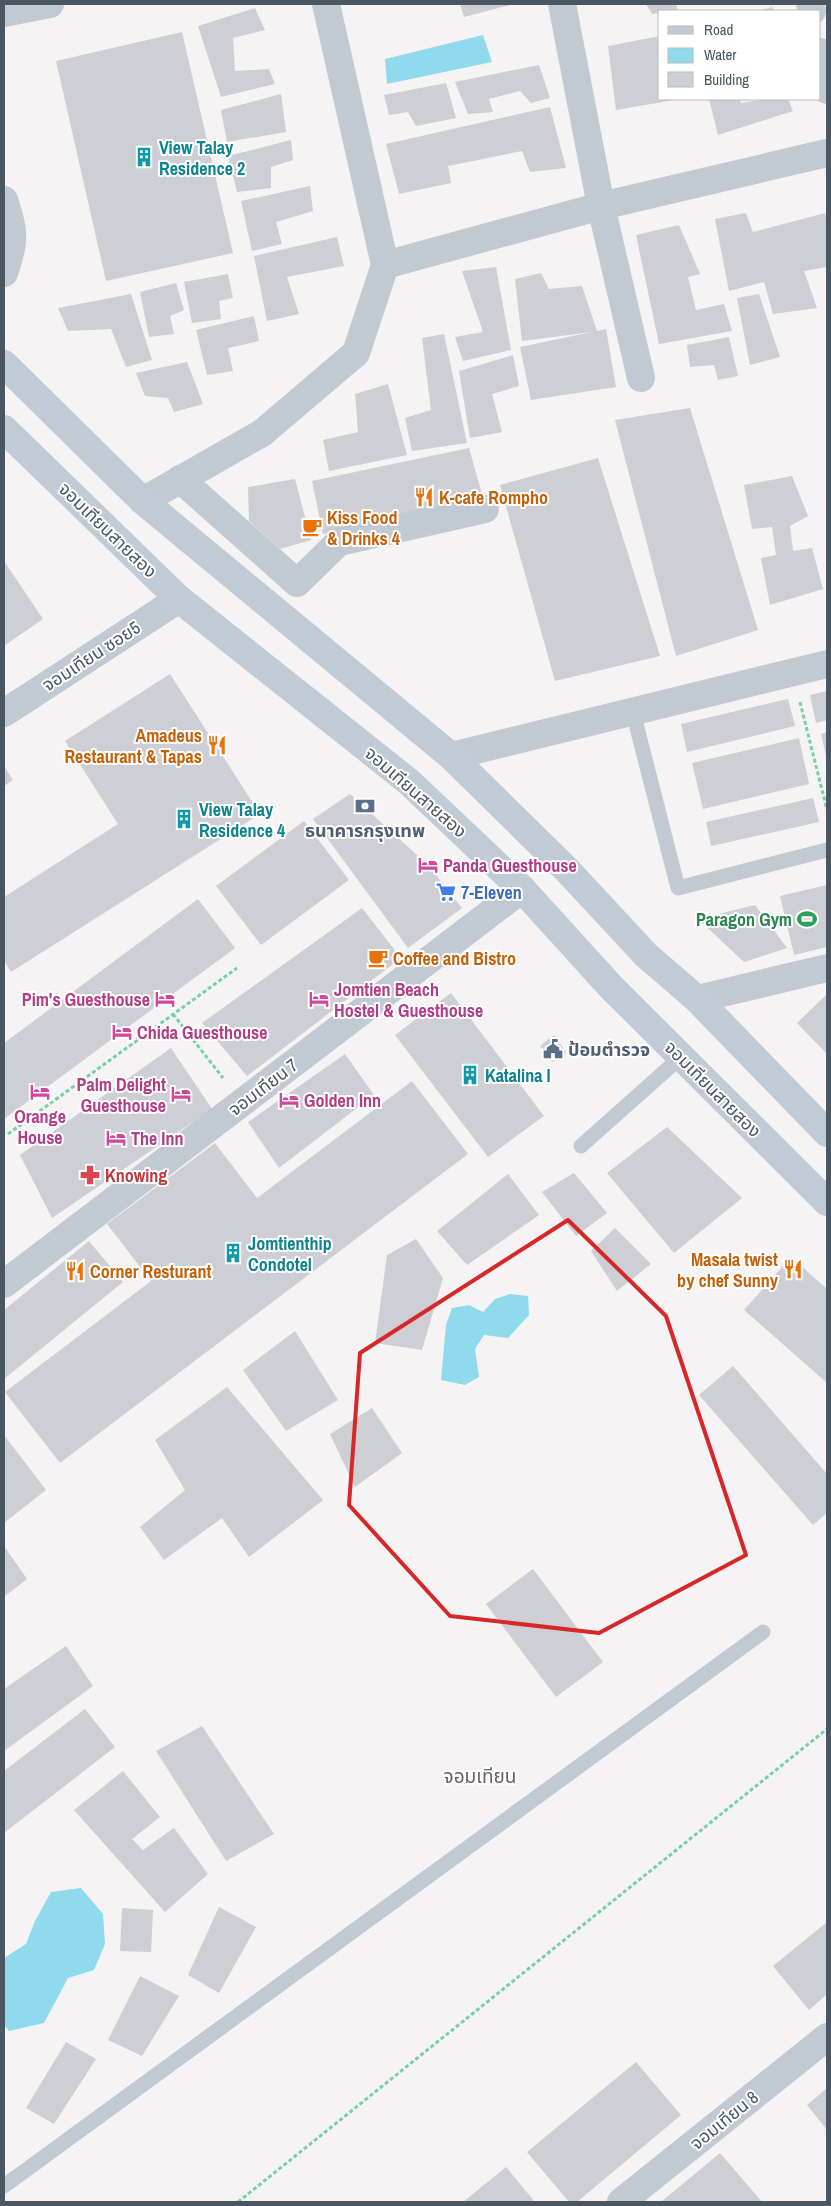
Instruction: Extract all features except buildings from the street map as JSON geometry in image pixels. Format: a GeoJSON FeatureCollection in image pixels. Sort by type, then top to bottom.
{"type":"FeatureCollection","features":[{"type":"Feature","properties":{"kind":"main road"},"geometry":{"type":"LineString","coordinates":[[4,364],[143,501],[451,756],[567,870],[646,955],[697,999],[827,1133]]}},
{"type":"Feature","properties":{"kind":"main road","name":"จอมเทียนสายสอง"},"geometry":{"type":"LineString","coordinates":[[4,428],[179,599],[409,782],[522,890],[611,987],[827,1202]]}},
{"type":"Feature","properties":{"kind":"street"},"geometry":{"type":"LineString","coordinates":[[4,13],[50,4]]}},
{"type":"Feature","properties":{"kind":"street"},"geometry":{"type":"LineString","coordinates":[[143,501],[262,433],[356,353],[385,265],[326,4]]}},
{"type":"Feature","properties":{"kind":"street"},"geometry":{"type":"LineString","coordinates":[[562,4],[601,206],[641,378]]}},
{"type":"Feature","properties":{"kind":"street"},"geometry":{"type":"LineString","coordinates":[[821,57],[827,90]]}},
{"type":"Feature","properties":{"kind":"street"},"geometry":{"type":"LineString","coordinates":[[385,265],[601,206],[827,153]]}},
{"type":"Feature","properties":{"kind":"street"},"geometry":{"type":"LineString","coordinates":[[4,200],[13,235],[13,246],[4,273]]}},
{"type":"Feature","properties":{"kind":"street"},"geometry":{"type":"LineString","coordinates":[[180,479],[298,583],[339,542],[485,509]]}},
{"type":"Feature","properties":{"kind":"street","name":"จอมเทียน ซอย5"},"geometry":{"type":"LineString","coordinates":[[4,713],[179,599]]}},
{"type":"Feature","properties":{"kind":"street"},"geometry":{"type":"LineString","coordinates":[[451,756],[827,664]]}},
{"type":"Feature","properties":{"kind":"street","name":"จอมเทียน 7"},"geometry":{"type":"LineString","coordinates":[[4,1284],[522,890]]}},
{"type":"Feature","properties":{"kind":"street"},"geometry":{"type":"LineString","coordinates":[[697,999],[827,968]]}},
{"type":"Feature","properties":{"kind":"street","name":"จอมเทียน 8"},"geometry":{"type":"LineString","coordinates":[[621,2202],[827,2037]]}},
{"type":"Feature","properties":{"kind":"lane"},"geometry":{"type":"LineString","coordinates":[[633,712],[678,888],[827,850]]}},
{"type":"Feature","properties":{"kind":"lane"},"geometry":{"type":"LineString","coordinates":[[581,1146],[681,1057]]}},
{"type":"Feature","properties":{"kind":"lane"},"geometry":{"type":"LineString","coordinates":[[4,2186],[763,1632]]}},
{"type":"Feature","properties":{"kind":"path"},"geometry":{"type":"LineString","coordinates":[[793,672],[827,810]]}},
{"type":"Feature","properties":{"kind":"path"},"geometry":{"type":"LineString","coordinates":[[8,1134],[237,968]]}},
{"type":"Feature","properties":{"kind":"path"},"geometry":{"type":"LineString","coordinates":[[173,1014],[242,1103]]}},
{"type":"Feature","properties":{"kind":"path"},"geometry":{"type":"LineString","coordinates":[[238,2202],[827,1729]]}},
{"type":"Feature","properties":{"kind":"highlighted area"},"geometry":{"type":"Polygon","coordinates":[[[568,1220],[666,1316],[746,1555],[599,1633],[450,1616],[349,1505],[360,1353],[568,1220]]]}},
{"type":"Feature","properties":{"kind":"water"},"geometry":{"type":"Polygon","coordinates":[[[483,35],[492,62],[387,84],[385,59],[483,35]]]}},
{"type":"Feature","properties":{"kind":"water"},"geometry":{"type":"Polygon","coordinates":[[[510,1294],[528,1296],[529,1315],[508,1338],[484,1335],[475,1349],[479,1377],[465,1385],[441,1380],[446,1325],[452,1308],[469,1305],[483,1312],[495,1299],[510,1294]]]}},
{"type":"Feature","properties":{"kind":"water"},"geometry":{"type":"Polygon","coordinates":[[[81,1888],[103,1914],[105,1944],[94,1970],[68,1978],[44,2023],[9,2031],[4,2025],[4,1958],[26,1944],[35,1921],[51,1892],[81,1888]]]}},
{"type":"Feature","properties":{"kind":"place","name":"View Talay Residence 2"},"geometry":{"type":"Point","coordinates":[144,157]}},
{"type":"Feature","properties":{"kind":"place","name":"K-cafe Rompho"},"geometry":{"type":"Point","coordinates":[424,497]}},
{"type":"Feature","properties":{"kind":"place","name":"Kiss Food & Drinks 4"},"geometry":{"type":"Point","coordinates":[312,527]}},
{"type":"Feature","properties":{"kind":"place","name":"Amadeus Restaurant & Tapas"},"geometry":{"type":"Point","coordinates":[217,745]}},
{"type":"Feature","properties":{"kind":"place","name":"ธนาคารกรุงเทพ"},"geometry":{"type":"Point","coordinates":[365,806]}},
{"type":"Feature","properties":{"kind":"place","name":"View Talay Residence 4"},"geometry":{"type":"Point","coordinates":[184,819]}},
{"type":"Feature","properties":{"kind":"place","name":"Panda Guesthouse"},"geometry":{"type":"Point","coordinates":[428,865]}},
{"type":"Feature","properties":{"kind":"place","name":"7-Eleven"},"geometry":{"type":"Point","coordinates":[446,892]}},
{"type":"Feature","properties":{"kind":"place","name":"Paragon Gym"},"geometry":{"type":"Point","coordinates":[807,919]}},
{"type":"Feature","properties":{"kind":"place","name":"Coffee and Bistro"},"geometry":{"type":"Point","coordinates":[378,958]}},
{"type":"Feature","properties":{"kind":"place","name":"Pim's Guesthouse"},"geometry":{"type":"Point","coordinates":[165,999]}},
{"type":"Feature","properties":{"kind":"place","name":"Jomtien Beach Hostel & Guesthouse"},"geometry":{"type":"Point","coordinates":[319,999]}},
{"type":"Feature","properties":{"kind":"place","name":"Chida Guesthouse"},"geometry":{"type":"Point","coordinates":[122,1032]}},
{"type":"Feature","properties":{"kind":"place","name":"ป้อมตำรวจ"},"geometry":{"type":"Point","coordinates":[553,1049]}},
{"type":"Feature","properties":{"kind":"place","name":"Katalina I"},"geometry":{"type":"Point","coordinates":[470,1075]}},
{"type":"Feature","properties":{"kind":"place","name":"Orange House"},"geometry":{"type":"Point","coordinates":[40,1092]}},
{"type":"Feature","properties":{"kind":"place","name":"Palm Delight Guesthouse"},"geometry":{"type":"Point","coordinates":[181,1094]}},
{"type":"Feature","properties":{"kind":"place","name":"Golden Inn"},"geometry":{"type":"Point","coordinates":[289,1100]}},
{"type":"Feature","properties":{"kind":"place","name":"The Inn"},"geometry":{"type":"Point","coordinates":[116,1138]}},
{"type":"Feature","properties":{"kind":"place","name":"Knowing"},"geometry":{"type":"Point","coordinates":[90,1175]}},
{"type":"Feature","properties":{"kind":"place","name":"Jomtienthip Condotel"},"geometry":{"type":"Point","coordinates":[233,1253]}},
{"type":"Feature","properties":{"kind":"place","name":"Masala twist by chef Sunny"},"geometry":{"type":"Point","coordinates":[793,1269]}},
{"type":"Feature","properties":{"kind":"place","name":"Corner Resturant"},"geometry":{"type":"Point","coordinates":[75,1271]}},
{"type":"Feature","properties":{"kind":"district","name":"จอมเทียน"},"geometry":{"type":"Point","coordinates":[480,1776]}}]}
